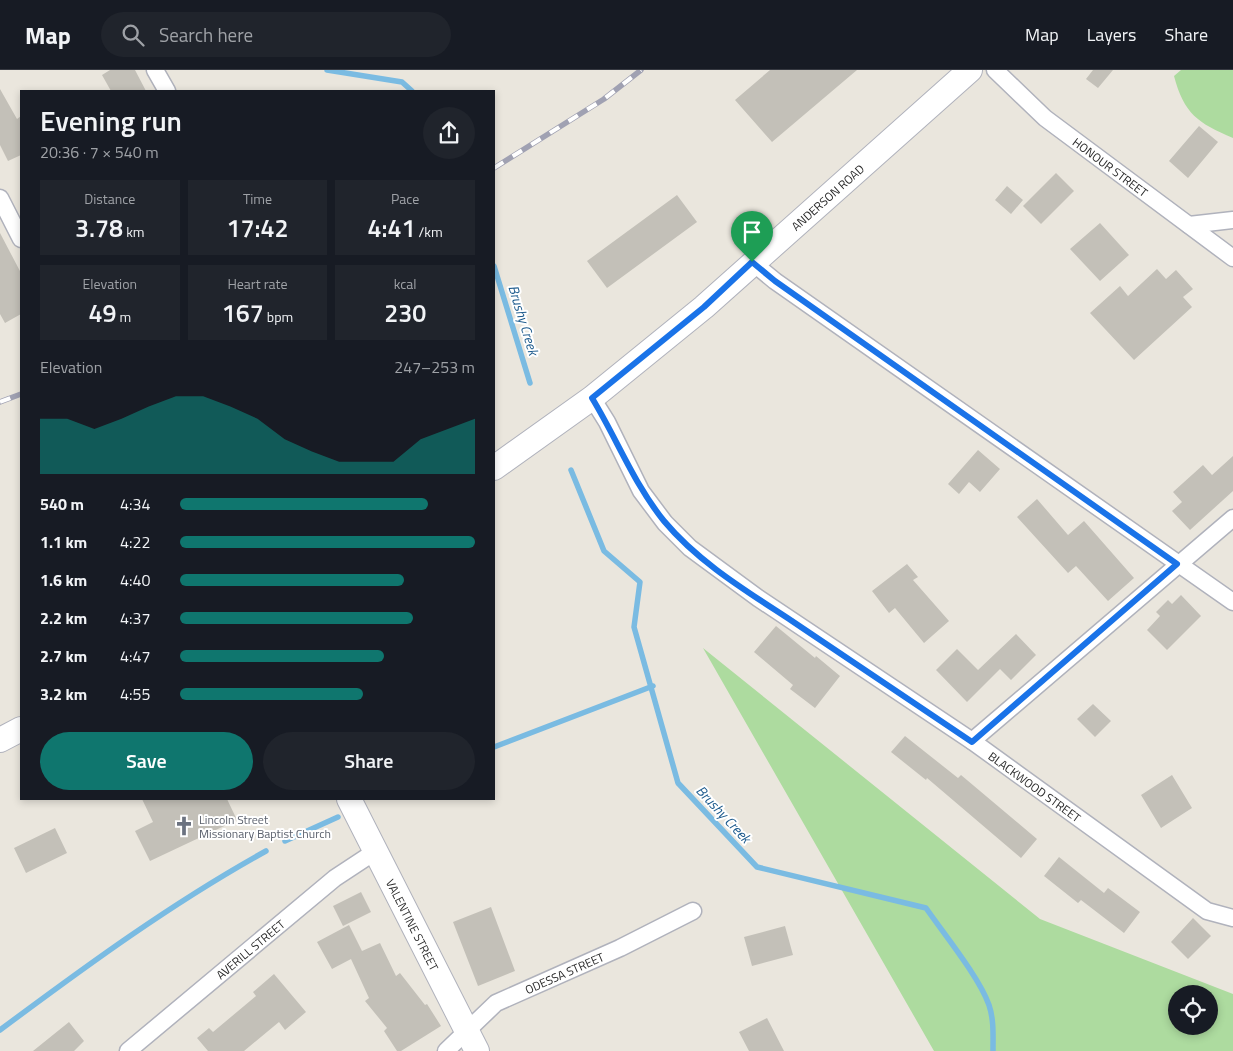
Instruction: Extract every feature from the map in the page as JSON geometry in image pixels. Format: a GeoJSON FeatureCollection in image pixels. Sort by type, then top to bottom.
{"type":"FeatureCollection","features":[{"type":"Feature","properties":{"kind":"main road","name":"ANDERSON ROAD"},"geometry":{"type":"LineString","coordinates":[[495,467],[592,398],[704,307],[752,262],[970,70]]}},
{"type":"Feature","properties":{"kind":"main road"},"geometry":{"type":"LineString","coordinates":[[0,740],[20,730]]}},
{"type":"Feature","properties":{"kind":"main road","name":"VALENTINE STREET"},"geometry":{"type":"LineString","coordinates":[[350,800],[472,1041]]}},
{"type":"Feature","properties":{"kind":"street"},"geometry":{"type":"LineString","coordinates":[[156,70],[166,90]]}},
{"type":"Feature","properties":{"kind":"street","name":"HONOUR STREET"},"geometry":{"type":"LineString","coordinates":[[995,70],[1045,118],[1233,258]]}},
{"type":"Feature","properties":{"kind":"street"},"geometry":{"type":"LineString","coordinates":[[0,198],[20,237]]}},
{"type":"Feature","properties":{"kind":"street"},"geometry":{"type":"LineString","coordinates":[[1189,225],[1233,220]]}},
{"type":"Feature","properties":{"kind":"street"},"geometry":{"type":"LineString","coordinates":[[752,262],[775,281],[1233,602]]}},
{"type":"Feature","properties":{"kind":"street","name":"BLACKWOOD STREET"},"geometry":{"type":"LineString","coordinates":[[592,398],[607,422],[641,491],[665,523],[690,548],[758,598],[972,742],[1207,911],[1233,918]]}},
{"type":"Feature","properties":{"kind":"street"},"geometry":{"type":"LineString","coordinates":[[972,742],[1177,564],[1233,518]]}},
{"type":"Feature","properties":{"kind":"street","name":"AVERILL STREET"},"geometry":{"type":"LineString","coordinates":[[128,1051],[335,878],[376,851]]}},
{"type":"Feature","properties":{"kind":"street","name":"ODESSA STREET"},"geometry":{"type":"LineString","coordinates":[[446,1051],[472,1041],[496,1003],[620,948],[693,911]]}},
{"type":"Feature","properties":{"kind":"green space"},"geometry":{"type":"Polygon","coordinates":[[[1181,70],[1233,70],[1233,138],[1210,127],[1194,116],[1183,100],[1174,76],[1181,70]]]}},
{"type":"Feature","properties":{"kind":"green space"},"geometry":{"type":"Polygon","coordinates":[[[703,648],[1040,919],[1210,985],[1168,985],[1168,1035],[1218,1035],[1218,988],[1233,994],[1233,1051],[934,1051],[703,648]]]}},
{"type":"Feature","properties":{"kind":"building"},"geometry":{"type":"Polygon","coordinates":[[[110,70],[135,70],[145,90],[110,90],[102,75],[110,70]]]}},
{"type":"Feature","properties":{"kind":"building"},"geometry":{"type":"Polygon","coordinates":[[[770,70],[857,70],[772,142],[735,100],[770,70]]]}},
{"type":"Feature","properties":{"kind":"building"},"geometry":{"type":"Polygon","coordinates":[[[1093,70],[1113,70],[1098,88],[1086,79],[1093,70]]]}},
{"type":"Feature","properties":{"kind":"building"},"geometry":{"type":"Polygon","coordinates":[[[0,89],[17,119],[20,117],[20,155],[8,161],[0,145],[0,89]]]}},
{"type":"Feature","properties":{"kind":"building"},"geometry":{"type":"Polygon","coordinates":[[[1199,126],[1218,142],[1188,178],[1169,161],[1199,126]]]}},
{"type":"Feature","properties":{"kind":"building"},"geometry":{"type":"Polygon","coordinates":[[[1056,173],[1074,191],[1041,224],[1023,206],[1056,173]]]}},
{"type":"Feature","properties":{"kind":"building"},"geometry":{"type":"Polygon","coordinates":[[[1007,186],[1023,200],[1011,214],[995,200],[1007,186]]]}},
{"type":"Feature","properties":{"kind":"building"},"geometry":{"type":"Polygon","coordinates":[[[677,195],[697,222],[607,288],[587,261],[677,195]]]}},
{"type":"Feature","properties":{"kind":"building"},"geometry":{"type":"Polygon","coordinates":[[[1100,223],[1129,255],[1100,281],[1070,249],[1100,223]]]}},
{"type":"Feature","properties":{"kind":"building"},"geometry":{"type":"Polygon","coordinates":[[[0,233],[20,271],[20,315],[5,323],[0,314],[0,233]]]}},
{"type":"Feature","properties":{"kind":"building"},"geometry":{"type":"Polygon","coordinates":[[[1157,269],[1166,279],[1176,270],[1193,289],[1183,297],[1192,307],[1134,360],[1090,313],[1120,286],[1128,296],[1157,269]]]}},
{"type":"Feature","properties":{"kind":"building"},"geometry":{"type":"Polygon","coordinates":[[[978,450],[1000,469],[980,492],[969,482],[959,494],[948,484],[978,450]]]}},
{"type":"Feature","properties":{"kind":"building"},"geometry":{"type":"Polygon","coordinates":[[[1233,456],[1233,491],[1190,530],[1172,511],[1182,502],[1173,492],[1203,465],[1212,475],[1233,456]]]}},
{"type":"Feature","properties":{"kind":"building"},"geometry":{"type":"Polygon","coordinates":[[[1037,499],[1068,535],[1084,521],[1134,578],[1108,601],[1076,566],[1068,573],[1017,517],[1037,499]]]}},
{"type":"Feature","properties":{"kind":"building"},"geometry":{"type":"Polygon","coordinates":[[[907,564],[918,577],[913,580],[949,621],[924,643],[895,608],[889,613],[872,591],[907,564]]]}},
{"type":"Feature","properties":{"kind":"building"},"geometry":{"type":"Polygon","coordinates":[[[1181,595],[1201,616],[1167,650],[1147,630],[1160,616],[1156,612],[1168,600],[1172,604],[1181,595]]]}},
{"type":"Feature","properties":{"kind":"building"},"geometry":{"type":"Polygon","coordinates":[[[776,626],[840,676],[815,708],[790,689],[793,685],[754,652],[776,626]]]}},
{"type":"Feature","properties":{"kind":"building"},"geometry":{"type":"Polygon","coordinates":[[[1016,634],[1036,655],[1011,680],[1000,669],[967,702],[936,670],[957,649],[978,670],[1016,634]]]}},
{"type":"Feature","properties":{"kind":"building"},"geometry":{"type":"Polygon","coordinates":[[[1093,704],[1111,721],[1095,737],[1077,719],[1093,704]]]}},
{"type":"Feature","properties":{"kind":"building"},"geometry":{"type":"Polygon","coordinates":[[[905,736],[958,778],[961,775],[1037,839],[1021,858],[927,778],[926,780],[891,752],[905,736]]]}},
{"type":"Feature","properties":{"kind":"building"},"geometry":{"type":"Polygon","coordinates":[[[1172,775],[1192,808],[1161,828],[1141,795],[1172,775]]]}},
{"type":"Feature","properties":{"kind":"building","name":"Lincoln Street Missionary Baptist Church"},"geometry":{"type":"Polygon","coordinates":[[[142,800],[227,800],[237,820],[150,861],[135,831],[153,822],[142,800]]]}},
{"type":"Feature","properties":{"kind":"building"},"geometry":{"type":"Polygon","coordinates":[[[55,828],[67,853],[26,873],[14,848],[55,828]]]}},
{"type":"Feature","properties":{"kind":"building"},"geometry":{"type":"Polygon","coordinates":[[[1059,857],[1104,893],[1108,888],[1140,912],[1124,933],[1081,900],[1078,903],[1044,876],[1059,857]]]}},
{"type":"Feature","properties":{"kind":"building"},"geometry":{"type":"Polygon","coordinates":[[[361,892],[371,912],[343,926],[333,906],[361,892]]]}},
{"type":"Feature","properties":{"kind":"building"},"geometry":{"type":"Polygon","coordinates":[[[491,907],[515,971],[478,986],[453,922],[491,907]]]}},
{"type":"Feature","properties":{"kind":"building"},"geometry":{"type":"Polygon","coordinates":[[[1193,918],[1211,936],[1188,959],[1171,942],[1193,918]]]}},
{"type":"Feature","properties":{"kind":"building"},"geometry":{"type":"Polygon","coordinates":[[[349,925],[362,951],[380,943],[396,976],[400,973],[425,1005],[427,1004],[441,1026],[401,1051],[397,1051],[384,1031],[387,1028],[365,1001],[369,998],[351,959],[332,969],[317,942],[349,925]]]}},
{"type":"Feature","properties":{"kind":"building"},"geometry":{"type":"Polygon","coordinates":[[[785,926],[793,955],[752,966],[744,937],[785,926]]]}},
{"type":"Feature","properties":{"kind":"building"},"geometry":{"type":"Polygon","coordinates":[[[274,974],[306,1012],[285,1030],[279,1022],[244,1051],[208,1051],[197,1038],[209,1028],[213,1032],[256,996],[253,992],[274,974]]]}},
{"type":"Feature","properties":{"kind":"building"},"geometry":{"type":"Polygon","coordinates":[[[767,1018],[784,1051],[749,1051],[739,1032],[767,1018]]]}},
{"type":"Feature","properties":{"kind":"building"},"geometry":{"type":"Polygon","coordinates":[[[69,1022],[84,1041],[74,1051],[33,1051],[69,1022]]]}},
{"type":"Feature","properties":{"kind":"waterway","name":"Brushy Creek"},"geometry":{"type":"LineString","coordinates":[[327,70],[402,82],[411,90]]}},
{"type":"Feature","properties":{"kind":"waterway","name":"Brushy Creek"},"geometry":{"type":"LineString","coordinates":[[495,269],[530,383]]}},
{"type":"Feature","properties":{"kind":"waterway","name":"Brushy Creek"},"geometry":{"type":"LineString","coordinates":[[571,470],[604,551],[640,582],[634,627],[678,783],[757,867],[926,908],[969,969],[984,994],[992,1016],[993,1051]]}},
{"type":"Feature","properties":{"kind":"waterway"},"geometry":{"type":"LineString","coordinates":[[495,747],[653,686]]}},
{"type":"Feature","properties":{"kind":"waterway"},"geometry":{"type":"LineString","coordinates":[[285,841],[338,817]]}},
{"type":"Feature","properties":{"kind":"waterway"},"geometry":{"type":"LineString","coordinates":[[0,1030],[97,959],[163,914],[266,851]]}},
{"type":"Feature","properties":{"kind":"railway"},"geometry":{"type":"LineString","coordinates":[[495,167],[604,99],[641,70]]}},
{"type":"Feature","properties":{"kind":"railway"},"geometry":{"type":"LineString","coordinates":[[0,402],[20,394]]}},
{"type":"Feature","properties":{"kind":"place","name":"Lincoln Street Missionary Baptist Church"},"geometry":{"type":"Point","coordinates":[184,826]}},
{"type":"Feature","properties":{"kind":"route"},"geometry":{"type":"LineString","coordinates":[[752,262],[775,281],[1177,564],[972,742],[758,598],[690,548],[665,523],[641,491],[607,422],[592,398],[704,307],[752,262]]}}]}
